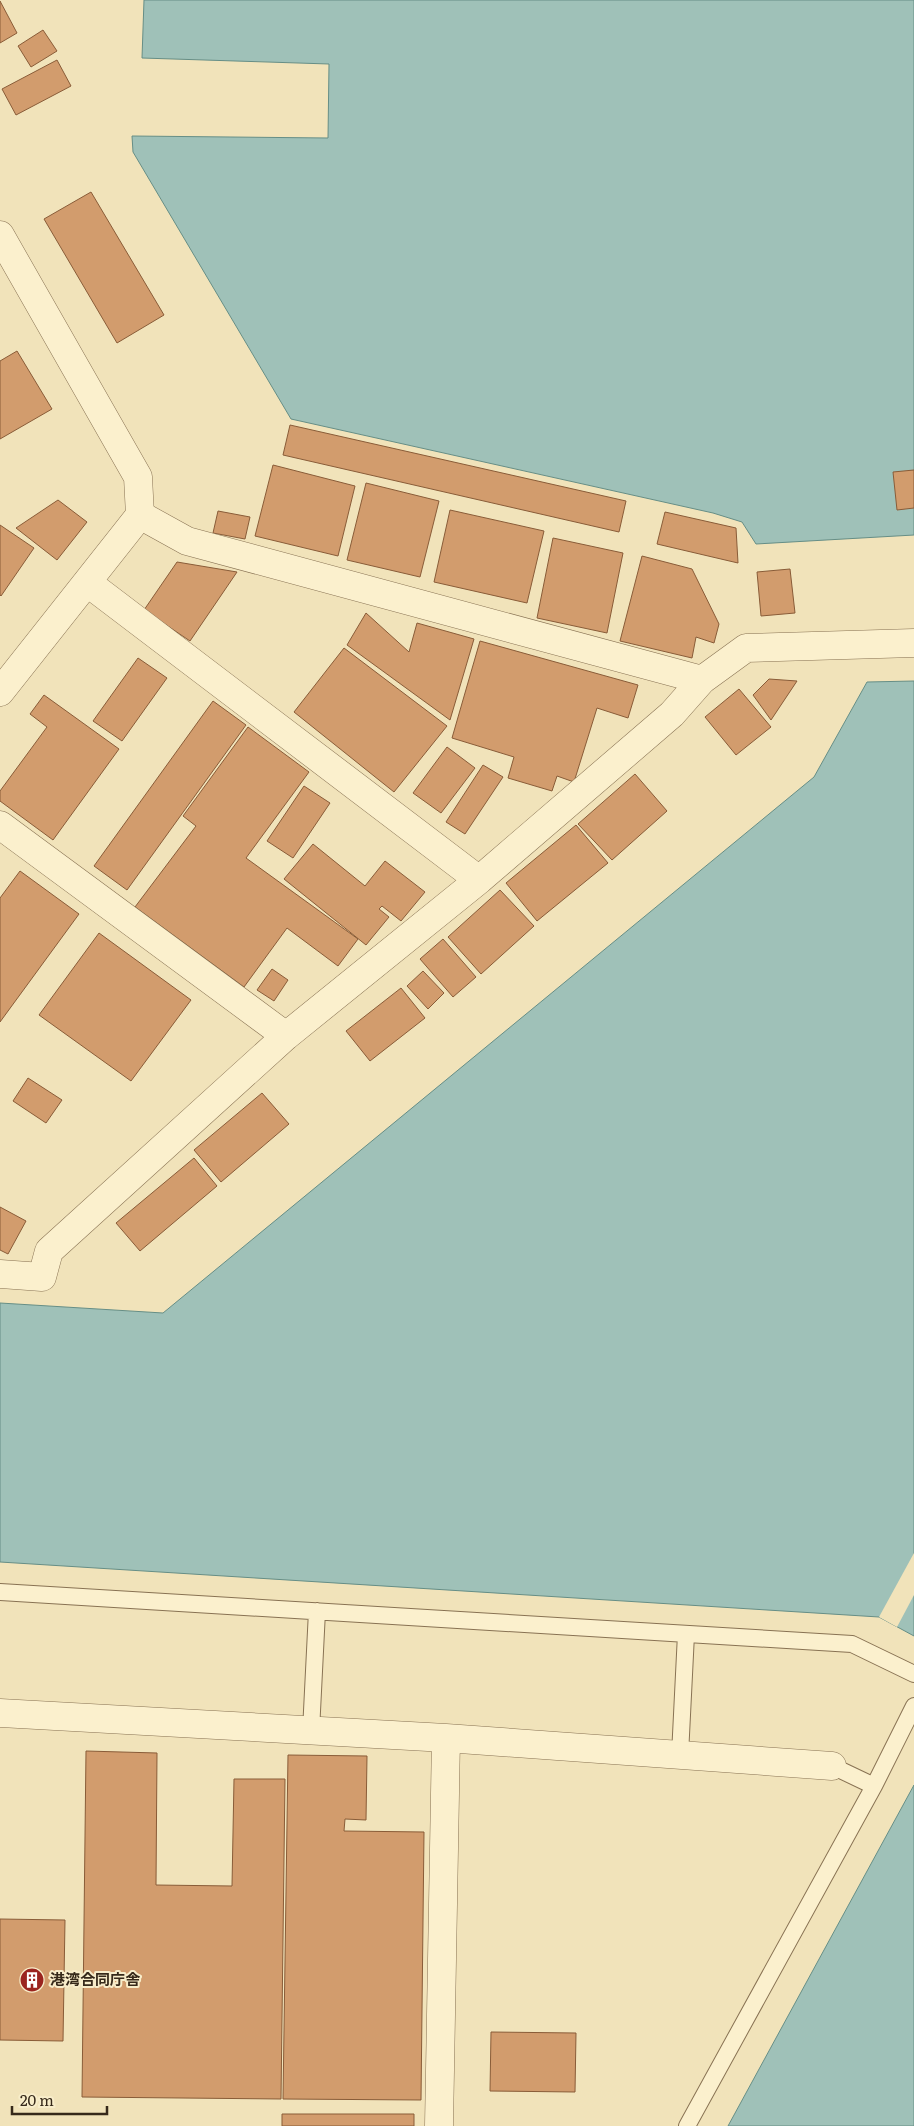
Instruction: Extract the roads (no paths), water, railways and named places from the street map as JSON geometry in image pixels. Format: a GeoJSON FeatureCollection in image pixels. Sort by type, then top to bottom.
{"type":"FeatureCollection","features":[{"type":"Feature","properties":{"kind":"street"},"geometry":{"type":"LineString","coordinates":[[0,235],[138,477],[140,515],[0,692]]}},
{"type":"Feature","properties":{"kind":"street"},"geometry":{"type":"LineString","coordinates":[[140,515],[187,541],[702,680]]}},
{"type":"Feature","properties":{"kind":"street"},"geometry":{"type":"LineString","coordinates":[[88,583],[479,880]]}},
{"type":"Feature","properties":{"kind":"street"},"geometry":{"type":"LineString","coordinates":[[0,1274],[42,1276],[48,1252],[286,1036],[479,880],[672,714],[702,680],[746,648],[914,643]]}},
{"type":"Feature","properties":{"kind":"street"},"geometry":{"type":"LineString","coordinates":[[0,825],[286,1036]]}},
{"type":"Feature","properties":{"kind":"street"},"geometry":{"type":"LineString","coordinates":[[0,1713],[446,1738],[832,1766]]}},
{"type":"Feature","properties":{"kind":"street"},"geometry":{"type":"LineString","coordinates":[[439,2126],[446,1738]]}},
{"type":"Feature","properties":{"kind":"lane"},"geometry":{"type":"LineString","coordinates":[[0,1592],[852,1644],[914,1674]]}},
{"type":"Feature","properties":{"kind":"lane"},"geometry":{"type":"LineString","coordinates":[[311,1731],[317,1611]]}},
{"type":"Feature","properties":{"kind":"lane"},"geometry":{"type":"LineString","coordinates":[[680,1755],[686,1634]]}},
{"type":"Feature","properties":{"kind":"lane"},"geometry":{"type":"LineString","coordinates":[[687,2126],[874,1786],[914,1706]]}},
{"type":"Feature","properties":{"kind":"lane"},"geometry":{"type":"LineString","coordinates":[[832,1766],[874,1786]]}},
{"type":"Feature","properties":{"kind":"water"},"geometry":{"type":"Polygon","coordinates":[[[144,0],[914,0],[914,535],[756,544],[742,522],[713,513],[291,419],[133,152],[132,136],[328,138],[329,64],[142,58],[144,0]]]}},
{"type":"Feature","properties":{"kind":"water"},"geometry":{"type":"Polygon","coordinates":[[[914,681],[914,1636],[879,1617],[0,1562],[0,1303],[163,1313],[814,777],[867,682],[914,681]]]}},
{"type":"Feature","properties":{"kind":"water"},"geometry":{"type":"Polygon","coordinates":[[[914,1785],[914,2126],[728,2126],[914,1785]]]}},
{"type":"Feature","properties":{"kind":"place","name":"港湾合同庁舎"},"geometry":{"type":"Point","coordinates":[32,1980]}}]}
